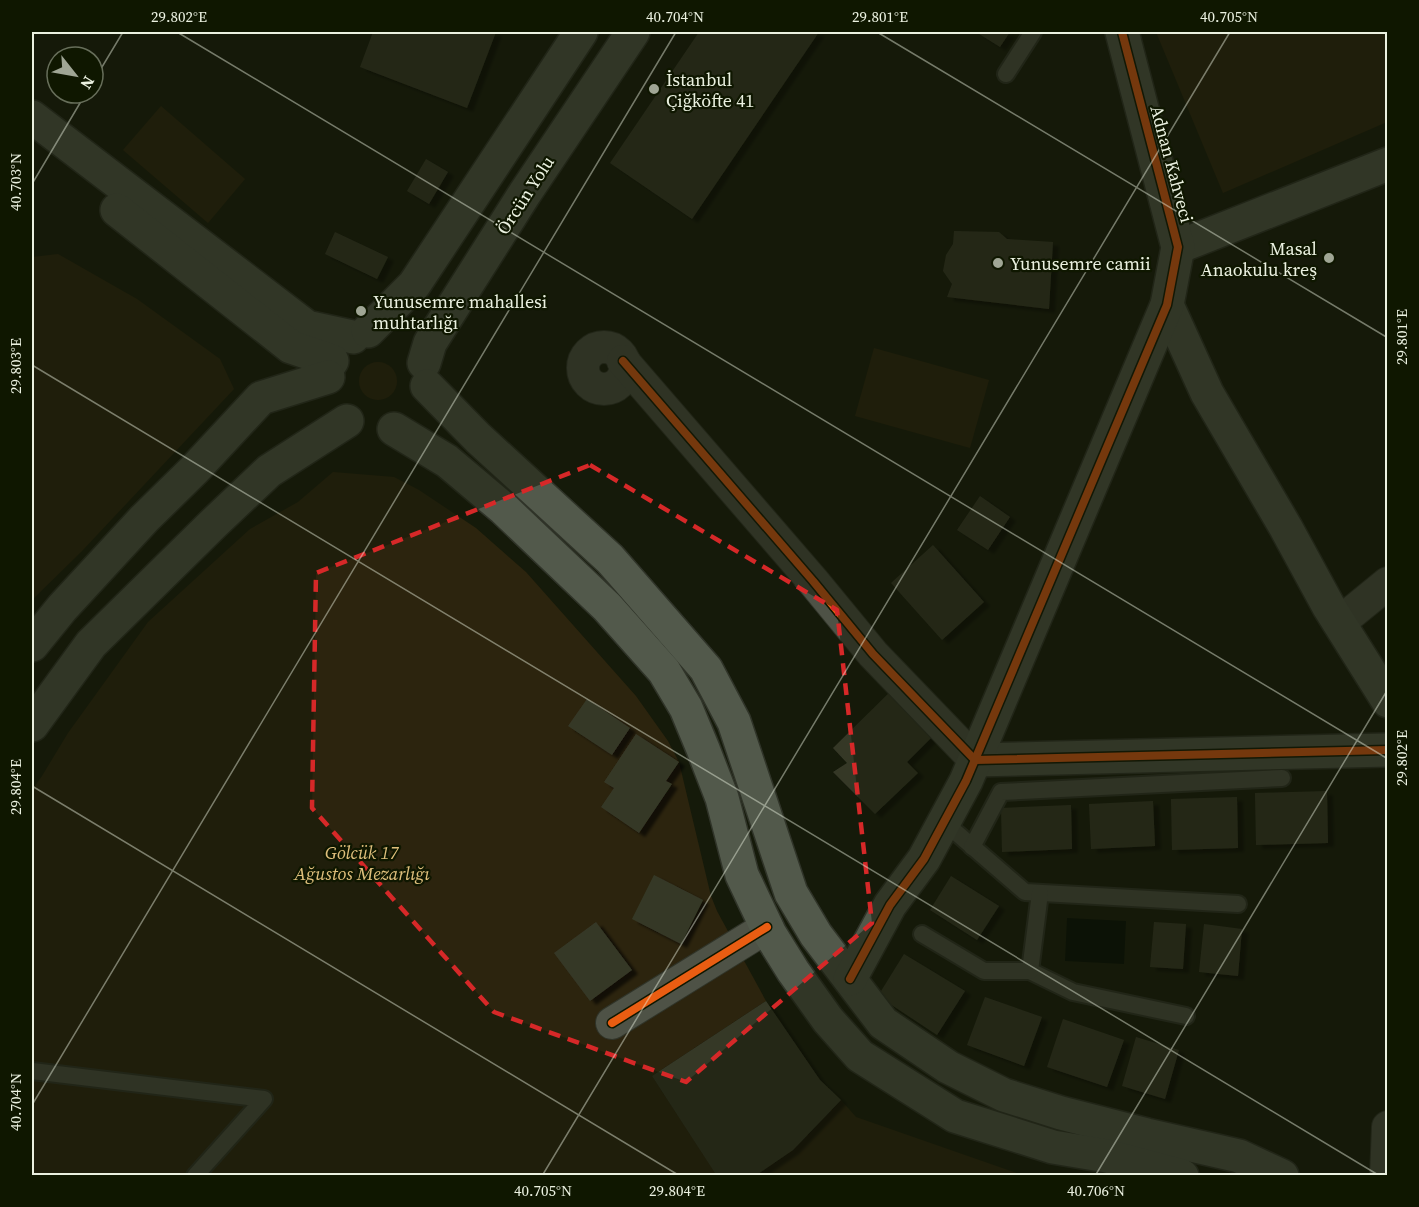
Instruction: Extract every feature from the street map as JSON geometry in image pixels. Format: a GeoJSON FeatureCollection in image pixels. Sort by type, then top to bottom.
{"type":"FeatureCollection","features":[{"type":"Feature","properties":{"kind":"main road"},"geometry":{"type":"LineString","coordinates":[[426,375],[427,393],[420,408],[394,429],[378,431],[362,428],[347,421],[336,409],[329,394],[330,369],[340,348],[361,334],[414,285],[581,32]]}},
{"type":"Feature","properties":{"kind":"main road","name":"Örcün Yolu"},"geometry":{"type":"LineString","coordinates":[[426,375],[430,342],[531,183],[633,32]]}},
{"type":"Feature","properties":{"kind":"main road","name":"Adnan Kahveci"},"geometry":{"type":"LineString","coordinates":[[850,979],[890,905],[924,859],[966,781],[1167,305],[1178,246],[1122,32]]}},
{"type":"Feature","properties":{"kind":"main road"},"geometry":{"type":"LineString","coordinates":[[32,117],[307,327],[361,334],[385,331],[401,336],[414,346],[426,375],[478,438],[610,559],[706,669],[734,722],[790,893],[816,935],[883,1023],[948,1067],[1004,1095],[1136,1132],[1239,1156],[1282,1176]]}},
{"type":"Feature","properties":{"kind":"main road"},"geometry":{"type":"LineString","coordinates":[[32,145],[291,347],[330,369]]}},
{"type":"Feature","properties":{"kind":"main road"},"geometry":{"type":"LineString","coordinates":[[1178,246],[1388,164]]}},
{"type":"Feature","properties":{"kind":"main road"},"geometry":{"type":"LineString","coordinates":[[1167,305],[1207,393],[1339,623],[1388,701]]}},
{"type":"Feature","properties":{"kind":"main road"},"geometry":{"type":"LineString","coordinates":[[32,645],[62,608],[144,519],[194,470],[261,398],[330,369]]}},
{"type":"Feature","properties":{"kind":"main road"},"geometry":{"type":"LineString","coordinates":[[32,725],[91,644],[213,524],[269,471],[347,421]]}},
{"type":"Feature","properties":{"kind":"main road"},"geometry":{"type":"LineString","coordinates":[[394,429],[447,460],[504,509],[607,607],[664,671],[686,708],[704,749],[722,798],[742,875],[767,927],[793,971],[828,1020],[860,1056],[955,1116],[1053,1147],[1107,1156],[1182,1176]]}},
{"type":"Feature","properties":{"kind":"main road"},"geometry":{"type":"LineString","coordinates":[[975,760],[1388,750]]}},
{"type":"Feature","properties":{"kind":"street"},"geometry":{"type":"LineString","coordinates":[[623,361],[813,581],[865,645],[975,760]]}},
{"type":"Feature","properties":{"kind":"street"},"geometry":{"type":"LineString","coordinates":[[1339,623],[1388,583]]}},
{"type":"Feature","properties":{"kind":"street"},"geometry":{"type":"LineString","coordinates":[[612,1023],[767,927]]}},
{"type":"Feature","properties":{"kind":"street"},"geometry":{"type":"LineString","coordinates":[[1386,1176],[1388,1126]]}},
{"type":"Feature","properties":{"kind":"lane"},"geometry":{"type":"LineString","coordinates":[[1006,74],[1033,32]]}},
{"type":"Feature","properties":{"kind":"lane"},"geometry":{"type":"LineString","coordinates":[[972,847],[1001,792],[1282,778]]}},
{"type":"Feature","properties":{"kind":"lane"},"geometry":{"type":"LineString","coordinates":[[944,822],[1025,892],[1238,904]]}},
{"type":"Feature","properties":{"kind":"lane"},"geometry":{"type":"LineString","coordinates":[[1030,971],[1040,893]]}},
{"type":"Feature","properties":{"kind":"lane"},"geometry":{"type":"LineString","coordinates":[[922,934],[984,971],[1030,971],[1072,992],[1186,1016]]}},
{"type":"Feature","properties":{"kind":"lane"},"geometry":{"type":"LineString","coordinates":[[32,1071],[264,1099],[195,1176]]}},
{"type":"Feature","properties":{"kind":"highlighted area"},"geometry":{"type":"Polygon","coordinates":[[[590,465],[837,610],[872,923],[686,1082],[494,1012],[312,808],[316,573],[590,465]]]}},
{"type":"Feature","properties":{"kind":"green space"},"geometry":{"type":"Polygon","coordinates":[[[1156,32],[1387,32],[1387,122],[1223,193],[1156,32]]]}},
{"type":"Feature","properties":{"kind":"green space"},"geometry":{"type":"Polygon","coordinates":[[[161,106],[245,179],[208,223],[123,150],[161,106]]]}},
{"type":"Feature","properties":{"kind":"green space"},"geometry":{"type":"Polygon","coordinates":[[[58,254],[137,299],[220,359],[234,389],[82,551],[32,600],[32,257],[58,254]]]}},
{"type":"Feature","properties":{"kind":"green space"},"geometry":{"type":"Polygon","coordinates":[[[874,348],[989,380],[970,448],[855,416],[874,348]]]}},
{"type":"Feature","properties":{"kind":"green space"},"geometry":{"type":"Polygon","coordinates":[[[378,362],[391,368],[397,381],[391,394],[378,400],[365,394],[359,381],[365,368],[378,362]]]}},
{"type":"Feature","properties":{"kind":"green space","name":"Gölcük 17 Ağustos Mezarlığı"},"geometry":{"type":"Polygon","coordinates":[[[333,472],[394,477],[419,490],[476,528],[526,572],[636,696],[668,741],[679,762],[711,896],[766,1001],[652,1076],[717,1175],[32,1175],[32,790],[68,733],[148,622],[250,529],[298,502],[333,472]]]}},
{"type":"Feature","properties":{"kind":"green space"},"geometry":{"type":"Polygon","coordinates":[[[841,1100],[856,1117],[1022,1175],[755,1176],[793,1150],[841,1100]]]}},
{"type":"Feature","properties":{"kind":"shaded area"},"geometry":{"type":"Polygon","coordinates":[[[1067,918],[1126,921],[1124,964],[1065,961],[1067,918]]]}},
{"type":"Feature","properties":{"kind":"building"},"geometry":{"type":"Polygon","coordinates":[[[373,32],[496,32],[467,108],[360,67],[373,32]]]}},
{"type":"Feature","properties":{"kind":"building"},"geometry":{"type":"Polygon","coordinates":[[[699,32],[819,32],[692,219],[610,163],[699,32]]]}},
{"type":"Feature","properties":{"kind":"building"},"geometry":{"type":"Polygon","coordinates":[[[976,32],[1010,32],[1000,47],[976,32]]]}},
{"type":"Feature","properties":{"kind":"building"},"geometry":{"type":"Polygon","coordinates":[[[426,159],[448,172],[429,204],[407,191],[426,159]]]}},
{"type":"Feature","properties":{"kind":"building","name":"Yunusemre camii"},"geometry":{"type":"Polygon","coordinates":[[[954,231],[999,232],[1007,239],[1053,242],[1049,309],[947,297],[952,284],[943,271],[946,255],[953,244],[954,231]]]}},
{"type":"Feature","properties":{"kind":"building"},"geometry":{"type":"Polygon","coordinates":[[[335,232],[388,257],[377,279],[325,254],[335,232]]]}},
{"type":"Feature","properties":{"kind":"building"},"geometry":{"type":"Polygon","coordinates":[[[980,496],[1010,517],[988,550],[957,530],[980,496]]]}},
{"type":"Feature","properties":{"kind":"building"},"geometry":{"type":"Polygon","coordinates":[[[933,545],[984,602],[942,640],[891,583],[933,545]]]}},
{"type":"Feature","properties":{"kind":"building"},"geometry":{"type":"Polygon","coordinates":[[[898,684],[941,728],[907,762],[918,773],[875,814],[833,772],[847,763],[833,748],[898,684]]]}},
{"type":"Feature","properties":{"kind":"building"},"geometry":{"type":"Polygon","coordinates":[[[587,699],[630,728],[612,755],[568,726],[587,699]]]}},
{"type":"Feature","properties":{"kind":"building"},"geometry":{"type":"Polygon","coordinates":[[[636,734],[679,762],[666,781],[672,784],[639,833],[601,807],[614,788],[604,782],[636,734]]]}},
{"type":"Feature","properties":{"kind":"building"},"geometry":{"type":"Polygon","coordinates":[[[1327,791],[1328,843],[1256,845],[1255,793],[1327,791]]]}},
{"type":"Feature","properties":{"kind":"building"},"geometry":{"type":"Polygon","coordinates":[[[1237,797],[1238,848],[1172,850],[1171,799],[1237,797]]]}},
{"type":"Feature","properties":{"kind":"building"},"geometry":{"type":"Polygon","coordinates":[[[1153,801],[1155,846],[1091,849],[1089,804],[1153,801]]]}},
{"type":"Feature","properties":{"kind":"building"},"geometry":{"type":"Polygon","coordinates":[[[1071,805],[1072,849],[1002,852],[1001,808],[1071,805]]]}},
{"type":"Feature","properties":{"kind":"building"},"geometry":{"type":"Polygon","coordinates":[[[654,875],[703,900],[681,944],[632,919],[654,875]]]}},
{"type":"Feature","properties":{"kind":"building"},"geometry":{"type":"Polygon","coordinates":[[[951,876],[999,906],[977,940],[930,910],[951,876]]]}},
{"type":"Feature","properties":{"kind":"building"},"geometry":{"type":"Polygon","coordinates":[[[596,922],[632,970],[590,1001],[554,953],[596,922]]]}},
{"type":"Feature","properties":{"kind":"building"},"geometry":{"type":"Polygon","coordinates":[[[1154,922],[1186,924],[1183,969],[1150,967],[1154,922]]]}},
{"type":"Feature","properties":{"kind":"building"},"geometry":{"type":"Polygon","coordinates":[[[1204,924],[1242,929],[1238,976],[1199,972],[1204,924]]]}},
{"type":"Feature","properties":{"kind":"building"},"geometry":{"type":"Polygon","coordinates":[[[904,954],[965,991],[937,1035],[878,996],[904,954]]]}},
{"type":"Feature","properties":{"kind":"building"},"geometry":{"type":"Polygon","coordinates":[[[985,997],[1042,1017],[1024,1066],[967,1045],[985,997]]]}},
{"type":"Feature","properties":{"kind":"building"},"geometry":{"type":"Polygon","coordinates":[[[766,1001],[820,1080],[841,1100],[793,1150],[755,1176],[717,1176],[652,1076],[766,1001]]]}},
{"type":"Feature","properties":{"kind":"building"},"geometry":{"type":"Polygon","coordinates":[[[1063,1019],[1124,1040],[1107,1087],[1047,1067],[1063,1019]]]}},
{"type":"Feature","properties":{"kind":"building"},"geometry":{"type":"Polygon","coordinates":[[[1136,1037],[1179,1050],[1165,1099],[1122,1086],[1136,1037]]]}},
{"type":"Feature","properties":{"kind":"cycle path"},"geometry":{"type":"LineString","coordinates":[[850,979],[890,905],[924,859],[966,781],[1167,305],[1178,247],[1122,32]]}},
{"type":"Feature","properties":{"kind":"cycle path"},"geometry":{"type":"LineString","coordinates":[[623,361],[873,654],[975,760],[1388,750]]}},
{"type":"Feature","properties":{"kind":"cycle path"},"geometry":{"type":"LineString","coordinates":[[612,1023],[767,927]]}},
{"type":"Feature","properties":{"kind":"place","name":"İstanbul Çiğköfte 41"},"geometry":{"type":"Point","coordinates":[654,89]}},
{"type":"Feature","properties":{"kind":"place","name":"Masal Anaokulu kreş"},"geometry":{"type":"Point","coordinates":[1329,258]}},
{"type":"Feature","properties":{"kind":"place","name":"Yunusemre camii"},"geometry":{"type":"Point","coordinates":[998,263]}},
{"type":"Feature","properties":{"kind":"place","name":"Yunusemre mahallesi muhtarlığı"},"geometry":{"type":"Point","coordinates":[361,311]}}]}
